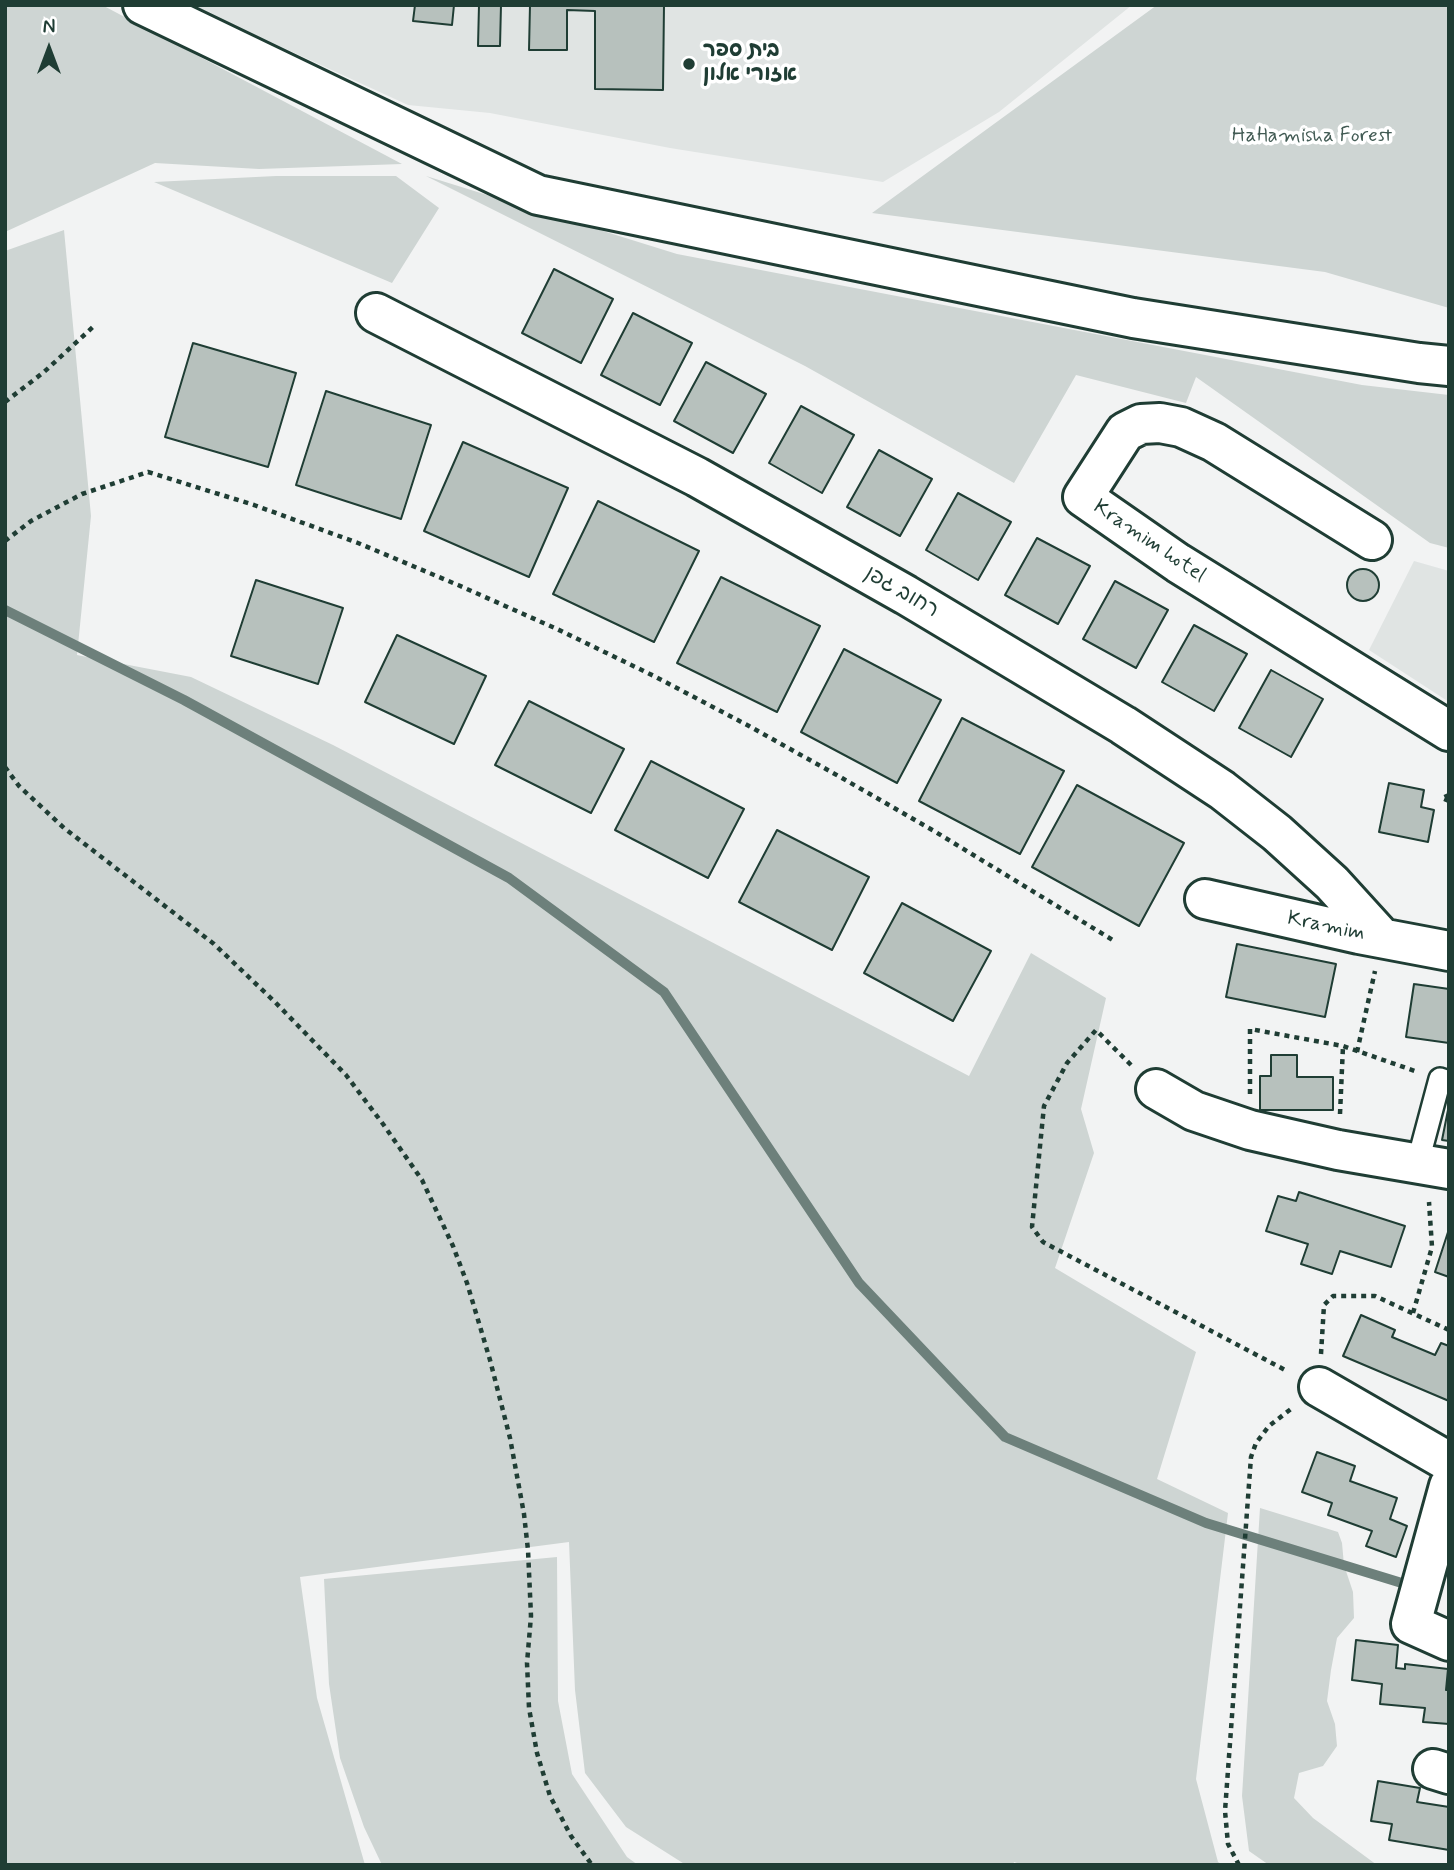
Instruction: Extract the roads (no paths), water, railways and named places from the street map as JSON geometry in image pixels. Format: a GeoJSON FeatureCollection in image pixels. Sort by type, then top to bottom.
{"type":"FeatureCollection","features":[{"type":"Feature","properties":{"kind":"street"},"geometry":{"type":"LineString","coordinates":[[143,5],[538,195],[1133,318],[1449,366]]}},
{"type":"Feature","properties":{"kind":"street","name":"רחוב גפן"},"geometry":{"type":"LineString","coordinates":[[376,313],[697,477],[906,595],[1122,725],[1222,790],[1277,833],[1332,883],[1382,938]]}},
{"type":"Feature","properties":{"kind":"street","name":"Kramim hotel"},"geometry":{"type":"LineString","coordinates":[[1372,540],[1214,442],[1192,431],[1160,423],[1142,424],[1125,432],[1083,497],[1178,563],[1449,731]]}},
{"type":"Feature","properties":{"kind":"street","name":"Kramim"},"geometry":{"type":"LineString","coordinates":[[1205,900],[1449,951]]}},
{"type":"Feature","properties":{"kind":"street"},"geometry":{"type":"LineString","coordinates":[[1156,1089],[1194,1111],[1250,1130],[1338,1150],[1433,1167]]}},
{"type":"Feature","properties":{"kind":"street"},"geometry":{"type":"LineString","coordinates":[[1319,1387],[1449,1462]]}},
{"type":"Feature","properties":{"kind":"street"},"geometry":{"type":"LineString","coordinates":[[1449,1486],[1411,1624],[1449,1641]]}},
{"type":"Feature","properties":{"kind":"lane"},"geometry":{"type":"LineString","coordinates":[[1433,1167],[1444,1080]]}},
{"type":"Feature","properties":{"kind":"waterway"},"geometry":{"type":"LineString","coordinates":[[5,610],[184,700],[509,878],[664,992],[859,1283],[1005,1437],[1206,1523],[1405,1584]]}},
{"type":"Feature","properties":{"kind":"place","name":"בית ספר אזורי אלון"},"geometry":{"type":"Point","coordinates":[689,64]}},
{"type":"Feature","properties":{"kind":"park label","name":"HaHamisha Forest"},"geometry":{"type":"Point","coordinates":[1312,137]}}]}
